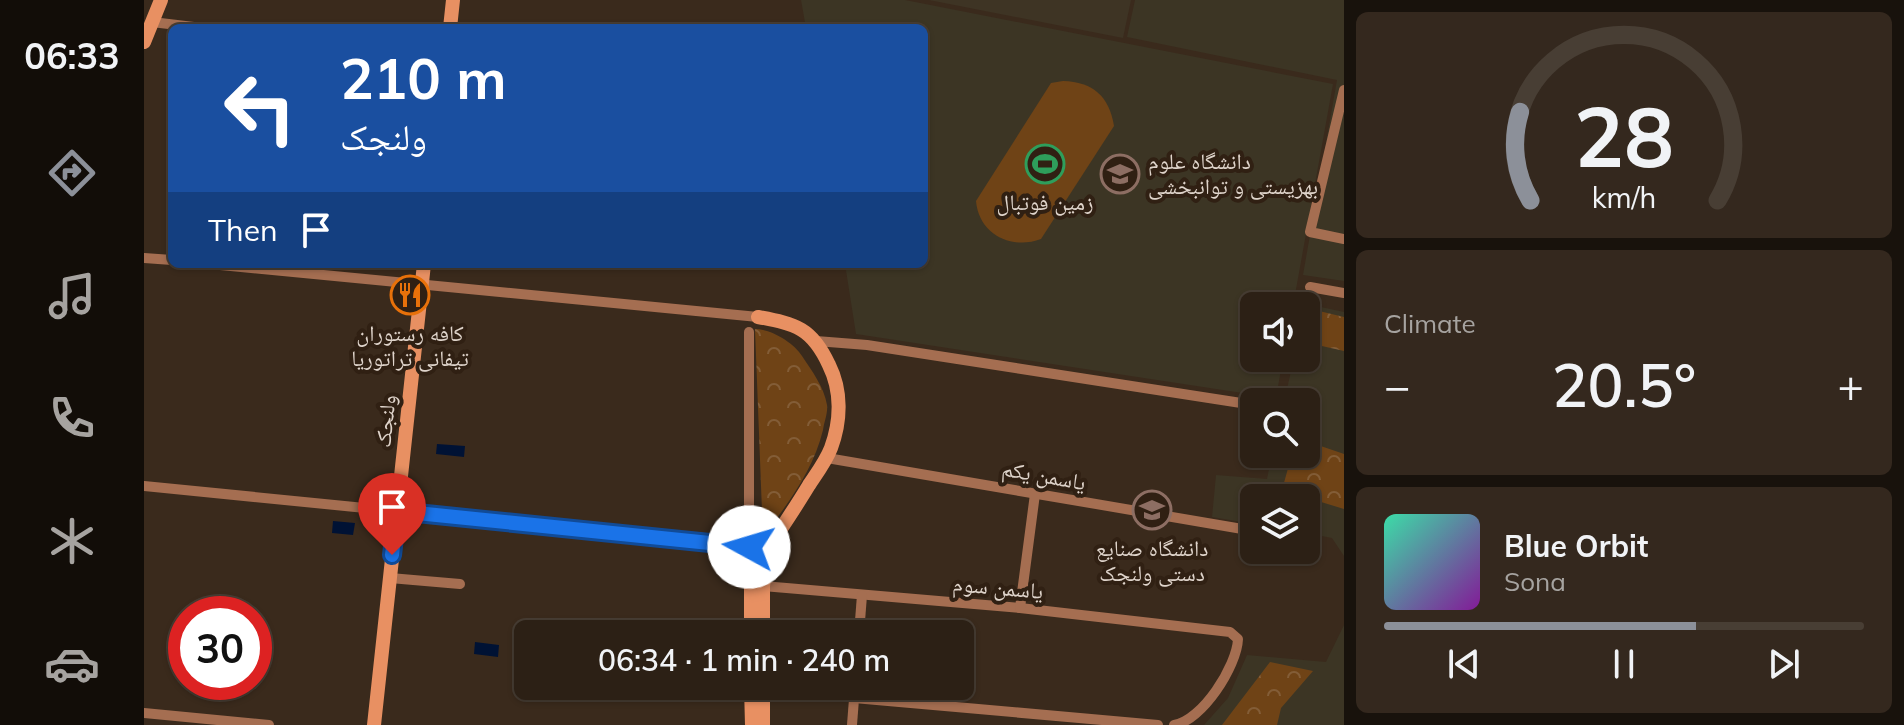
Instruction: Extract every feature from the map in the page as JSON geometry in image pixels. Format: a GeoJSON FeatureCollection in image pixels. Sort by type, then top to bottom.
{"type":"FeatureCollection","features":[{"type":"Feature","properties":{"kind":"street"},"geometry":{"type":"LineString","coordinates":[[144,42],[161,0]]}},
{"type":"Feature","properties":{"kind":"street"},"geometry":{"type":"LineString","coordinates":[[450,24],[453,0]]}},
{"type":"Feature","properties":{"kind":"street"},"geometry":{"type":"LineString","coordinates":[[152,22],[169,24]]}},
{"type":"Feature","properties":{"kind":"street"},"geometry":{"type":"LineString","coordinates":[[1344,90],[1310,232],[1344,239]]}},
{"type":"Feature","properties":{"kind":"street"},"geometry":{"type":"LineString","coordinates":[[144,258],[168,260]]}},
{"type":"Feature","properties":{"kind":"street"},"geometry":{"type":"LineString","coordinates":[[285,268],[758,317],[803,330],[816,341],[833,372],[839,401],[836,428],[827,458],[767,548],[757,586],[753,620]]}},
{"type":"Feature","properties":{"kind":"street","name":"ولنجک"},"geometry":{"type":"LineString","coordinates":[[374,725],[424,268]]}},
{"type":"Feature","properties":{"kind":"street"},"geometry":{"type":"LineString","coordinates":[[1310,287],[1344,293]]}},
{"type":"Feature","properties":{"kind":"street"},"geometry":{"type":"LineString","coordinates":[[749,332],[749,547]]}},
{"type":"Feature","properties":{"kind":"street"},"geometry":{"type":"LineString","coordinates":[[816,341],[867,345],[1240,403]]}},
{"type":"Feature","properties":{"kind":"street","name":"یاسمن یکم"},"geometry":{"type":"LineString","coordinates":[[827,458],[1240,529]]}},
{"type":"Feature","properties":{"kind":"street"},"geometry":{"type":"LineString","coordinates":[[144,486],[767,548]]}},
{"type":"Feature","properties":{"kind":"street"},"geometry":{"type":"LineString","coordinates":[[1020,608],[1035,494]]}},
{"type":"Feature","properties":{"kind":"street"},"geometry":{"type":"LineString","coordinates":[[390,578],[460,584]]}},
{"type":"Feature","properties":{"kind":"street"},"geometry":{"type":"LineString","coordinates":[[757,586],[761,620]]}},
{"type":"Feature","properties":{"kind":"street","name":"یاسمن سوم"},"geometry":{"type":"LineString","coordinates":[[757,586],[1020,608],[1230,632],[1238,639],[1237,648],[1214,694],[1190,718],[1174,725]]}},
{"type":"Feature","properties":{"kind":"street"},"geometry":{"type":"LineString","coordinates":[[860,620],[862,595]]}},
{"type":"Feature","properties":{"kind":"street"},"geometry":{"type":"LineString","coordinates":[[751,700],[752,725]]}},
{"type":"Feature","properties":{"kind":"street"},"geometry":{"type":"LineString","coordinates":[[763,700],[763,725]]}},
{"type":"Feature","properties":{"kind":"street"},"geometry":{"type":"LineString","coordinates":[[852,725],[854,700]]}},
{"type":"Feature","properties":{"kind":"street"},"geometry":{"type":"LineString","coordinates":[[928,700],[1158,725]]}},
{"type":"Feature","properties":{"kind":"street"},"geometry":{"type":"LineString","coordinates":[[144,713],[269,725]]}},
{"type":"Feature","properties":{"kind":"shaded area","name":"دانشگاه علوم بهزیستی و توانبخشی"},"geometry":{"type":"Polygon","coordinates":[[[801,0],[905,0],[1333,84],[1296,292],[1240,292],[1240,372],[1281,372],[1278,388],[1240,388],[1240,393],[856,334],[846,268],[928,268],[928,24],[805,24],[801,0]]]}},
{"type":"Feature","properties":{"kind":"shaded area"},"geometry":{"type":"Polygon","coordinates":[[[929,0],[1131,0],[1123,38],[929,0]]]}},
{"type":"Feature","properties":{"kind":"shaded area"},"geometry":{"type":"Polygon","coordinates":[[[1135,0],[1344,0],[1344,281],[1303,275],[1337,80],[1127,37],[1135,0]]]}},
{"type":"Feature","properties":{"kind":"shaded area"},"geometry":{"type":"Polygon","coordinates":[[[1320,307],[1344,312],[1344,556],[1332,538],[1320,536],[1320,484],[1240,484],[1240,522],[1212,517],[1216,475],[1267,479],[1269,468],[1320,468],[1320,388],[1287,388],[1291,372],[1320,372],[1320,307]]]}},
{"type":"Feature","properties":{"kind":"shaded area"},"geometry":{"type":"Polygon","coordinates":[[[1344,625],[1344,725],[1204,725],[1228,698],[1247,655],[1326,662],[1344,625]]]}},
{"type":"Feature","properties":{"kind":"green space","name":"زمین فوتبال"},"geometry":{"type":"Polygon","coordinates":[[[1051,83],[1083,84],[1098,93],[1108,106],[1114,126],[1041,239],[1008,241],[990,231],[983,223],[976,201],[1051,83]]]}},
{"type":"Feature","properties":{"kind":"green space"},"geometry":{"type":"Polygon","coordinates":[[[1320,311],[1344,317],[1344,351],[1320,346],[1320,311]]]}},
{"type":"Feature","properties":{"kind":"green space"},"geometry":{"type":"Polygon","coordinates":[[[755,329],[775,334],[798,351],[814,373],[827,408],[813,459],[763,537],[755,329]]]}},
{"type":"Feature","properties":{"kind":"green space"},"geometry":{"type":"Polygon","coordinates":[[[1320,446],[1344,454],[1344,509],[1320,502],[1320,484],[1284,484],[1288,468],[1320,468],[1320,446]]]}},
{"type":"Feature","properties":{"kind":"green space"},"geometry":{"type":"Polygon","coordinates":[[[1270,662],[1313,671],[1281,708],[1277,725],[1222,725],[1270,662]]]}},
{"type":"Feature","properties":{"kind":"water"},"geometry":{"type":"Polygon","coordinates":[[[437,444],[465,446],[464,457],[436,454],[437,444]]]}},
{"type":"Feature","properties":{"kind":"water"},"geometry":{"type":"Polygon","coordinates":[[[333,521],[355,523],[353,535],[332,533],[333,521]]]}},
{"type":"Feature","properties":{"kind":"water"},"geometry":{"type":"Polygon","coordinates":[[[475,642],[499,645],[498,657],[474,654],[475,642]]]}},
{"type":"Feature","properties":{"kind":"place","name":"زمین فوتبال"},"geometry":{"type":"Point","coordinates":[1045,164]}},
{"type":"Feature","properties":{"kind":"place","name":"دانشگاه علوم بهزیستی و توانبخشی"},"geometry":{"type":"Point","coordinates":[1120,174]}},
{"type":"Feature","properties":{"kind":"place","name":"کافه رستوران تیفانی تراتوریا"},"geometry":{"type":"Point","coordinates":[410,295]}},
{"type":"Feature","properties":{"kind":"place","name":"دانشگاه صنایع دستى ولنجک"},"geometry":{"type":"Point","coordinates":[1152,510]}},
{"type":"Feature","properties":{"kind":"route"},"geometry":{"type":"LineString","coordinates":[[392,555],[397,511],[749,547]]}}]}
